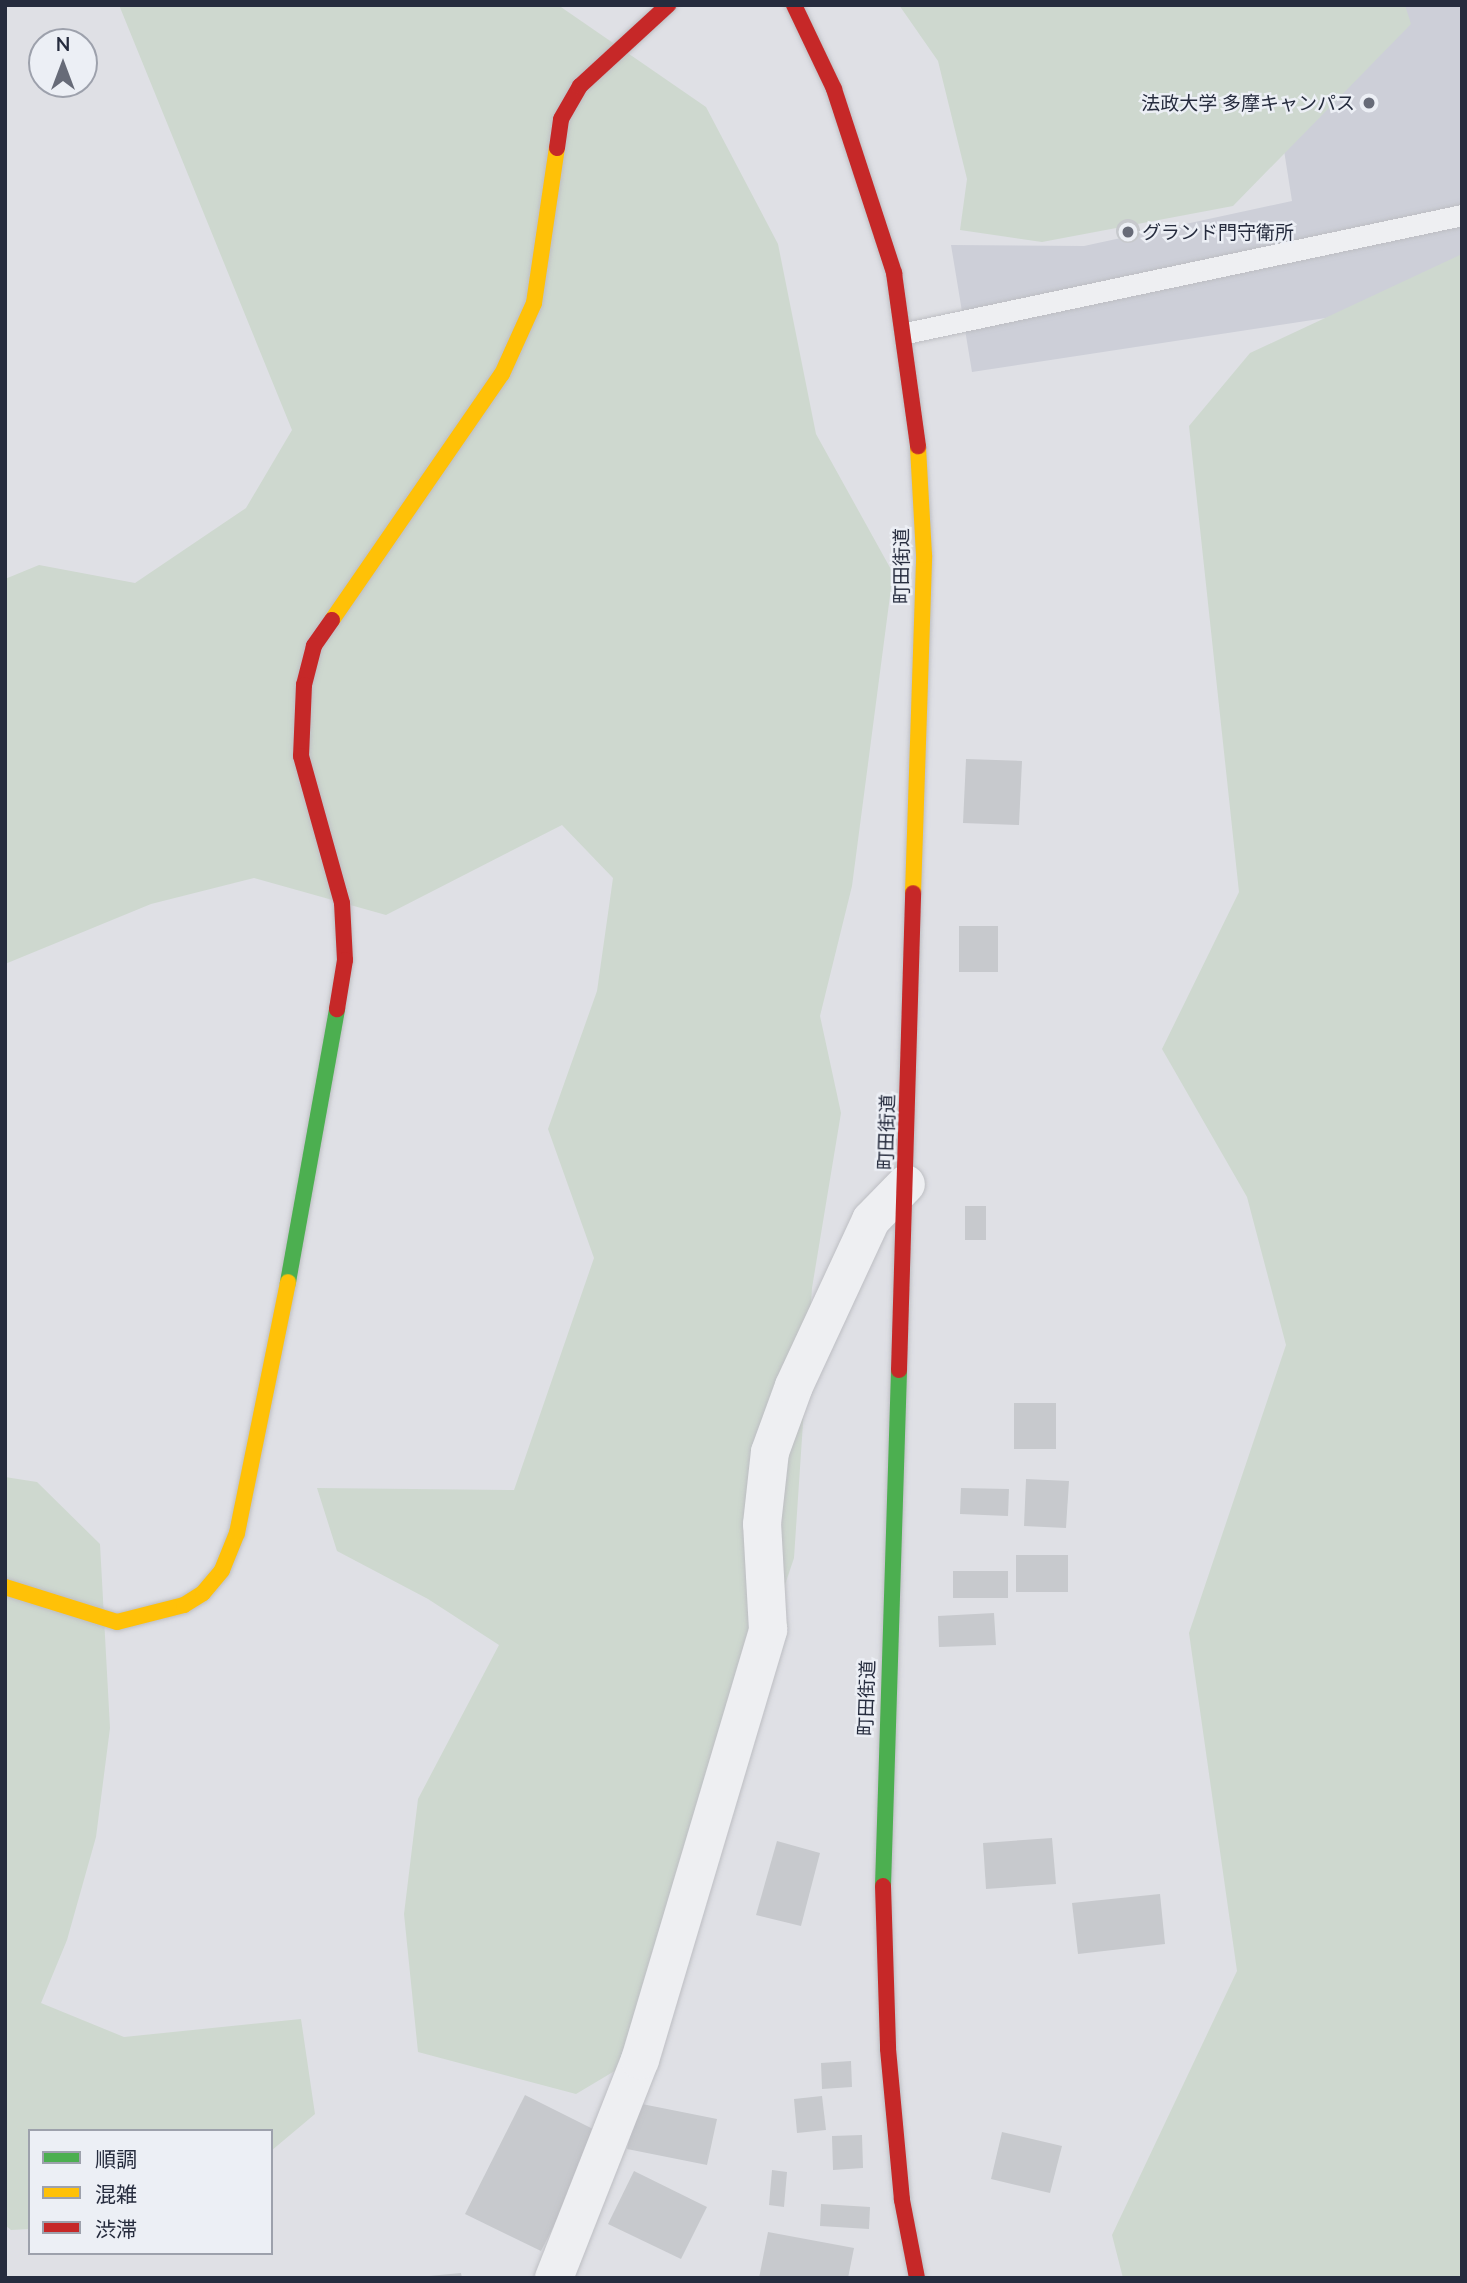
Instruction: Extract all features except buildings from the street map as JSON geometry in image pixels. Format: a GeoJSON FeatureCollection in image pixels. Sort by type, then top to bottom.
{"type":"FeatureCollection","features":[{"type":"Feature","properties":{"kind":"main road"},"geometry":{"type":"LineString","coordinates":[[5,1587],[117,1622],[184,1605],[203,1593],[222,1570],[237,1533],[249,1455],[311,1168],[345,960],[342,903],[301,756],[304,685],[314,646],[502,374],[534,303],[561,120],[580,86],[668,5]]}},
{"type":"Feature","properties":{"kind":"main road","name":"町田街道"},"geometry":{"type":"LineString","coordinates":[[794,5],[834,89],[865,177],[906,333],[917,421],[924,555],[883,1870],[888,2049],[902,2200],[917,2278]]}},
{"type":"Feature","properties":{"kind":"street"},"geometry":{"type":"LineString","coordinates":[[554,2278],[640,2060],[768,1630],[762,1524],[770,1452],[794,1386],[871,1220],[906,1184]]}},
{"type":"Feature","properties":{"kind":"lane"},"geometry":{"type":"LineString","coordinates":[[906,333],[1462,215]]}},
{"type":"Feature","properties":{"kind":"shaded area"},"geometry":{"type":"Polygon","coordinates":[[[119,5],[558,5],[706,107],[778,244],[816,434],[893,573],[852,886],[820,1016],[841,1113],[812,1288],[794,1558],[623,2066],[576,2094],[418,2052],[404,1914],[418,1799],[499,1645],[428,1599],[337,1551],[317,1488],[514,1490],[594,1258],[548,1129],[597,991],[613,878],[562,825],[386,915],[254,878],[151,904],[5,964],[5,579],[39,565],[135,583],[246,508],[292,430],[119,5]]]}},
{"type":"Feature","properties":{"kind":"shaded area"},"geometry":{"type":"Polygon","coordinates":[[[899,5],[1405,5],[1411,24],[1233,206],[1042,242],[960,230],[967,179],[938,61],[899,5]]]}},
{"type":"Feature","properties":{"kind":"shaded area","name":"法政大学 多摩キャンパス"},"geometry":{"type":"Polygon","coordinates":[[[1261,5],[1462,5],[1462,290],[1332,317],[972,372],[951,245],[1084,246],[1292,201],[1261,5]]]}},
{"type":"Feature","properties":{"kind":"shaded area"},"geometry":{"type":"Polygon","coordinates":[[[1462,254],[1462,2278],[1123,2278],[1112,2235],[1237,1971],[1189,1633],[1286,1345],[1247,1197],[1162,1049],[1239,892],[1189,426],[1250,353],[1462,254]]]}},
{"type":"Feature","properties":{"kind":"shaded area"},"geometry":{"type":"Polygon","coordinates":[[[5,1477],[37,1482],[100,1544],[110,1728],[96,1837],[67,1940],[41,2003],[124,2037],[301,2019],[315,2114],[273,2149],[273,2129],[28,2129],[28,2229],[11,2230],[5,2225],[5,1477]]]}},
{"type":"Feature","properties":{"kind":"traffic: fast"},"geometry":{"type":"LineString","coordinates":[[288,1282],[337,1009]]}},
{"type":"Feature","properties":{"kind":"traffic: fast"},"geometry":{"type":"LineString","coordinates":[[883,1886],[899,1370]]}},
{"type":"Feature","properties":{"kind":"traffic: slow"},"geometry":{"type":"LineString","coordinates":[[332,620],[502,374],[534,303],[557,148]]}},
{"type":"Feature","properties":{"kind":"traffic: slow"},"geometry":{"type":"LineString","coordinates":[[913,893],[924,555],[918,446]]}},
{"type":"Feature","properties":{"kind":"traffic: slow"},"geometry":{"type":"LineString","coordinates":[[5,1587],[117,1622],[184,1605],[203,1593],[222,1570],[237,1533],[288,1282]]}},
{"type":"Feature","properties":{"kind":"traffic: jam"},"geometry":{"type":"LineString","coordinates":[[557,148],[561,119],[580,86],[668,5]]}},
{"type":"Feature","properties":{"kind":"traffic: jam"},"geometry":{"type":"LineString","coordinates":[[794,5],[834,89],[894,273],[918,446]]}},
{"type":"Feature","properties":{"kind":"traffic: jam"},"geometry":{"type":"LineString","coordinates":[[332,620],[314,646],[304,685],[301,756],[342,903],[345,960],[337,1009]]}},
{"type":"Feature","properties":{"kind":"traffic: jam"},"geometry":{"type":"LineString","coordinates":[[899,1370],[913,893]]}},
{"type":"Feature","properties":{"kind":"traffic: jam"},"geometry":{"type":"LineString","coordinates":[[883,1886],[888,2049],[902,2200],[917,2278]]}},
{"type":"Feature","properties":{"kind":"place","name":"法政大学 多摩キャンパス"},"geometry":{"type":"Point","coordinates":[1369,103]}},
{"type":"Feature","properties":{"kind":"place","name":"グランド門守衛所"},"geometry":{"type":"Point","coordinates":[1128,232]}}]}
